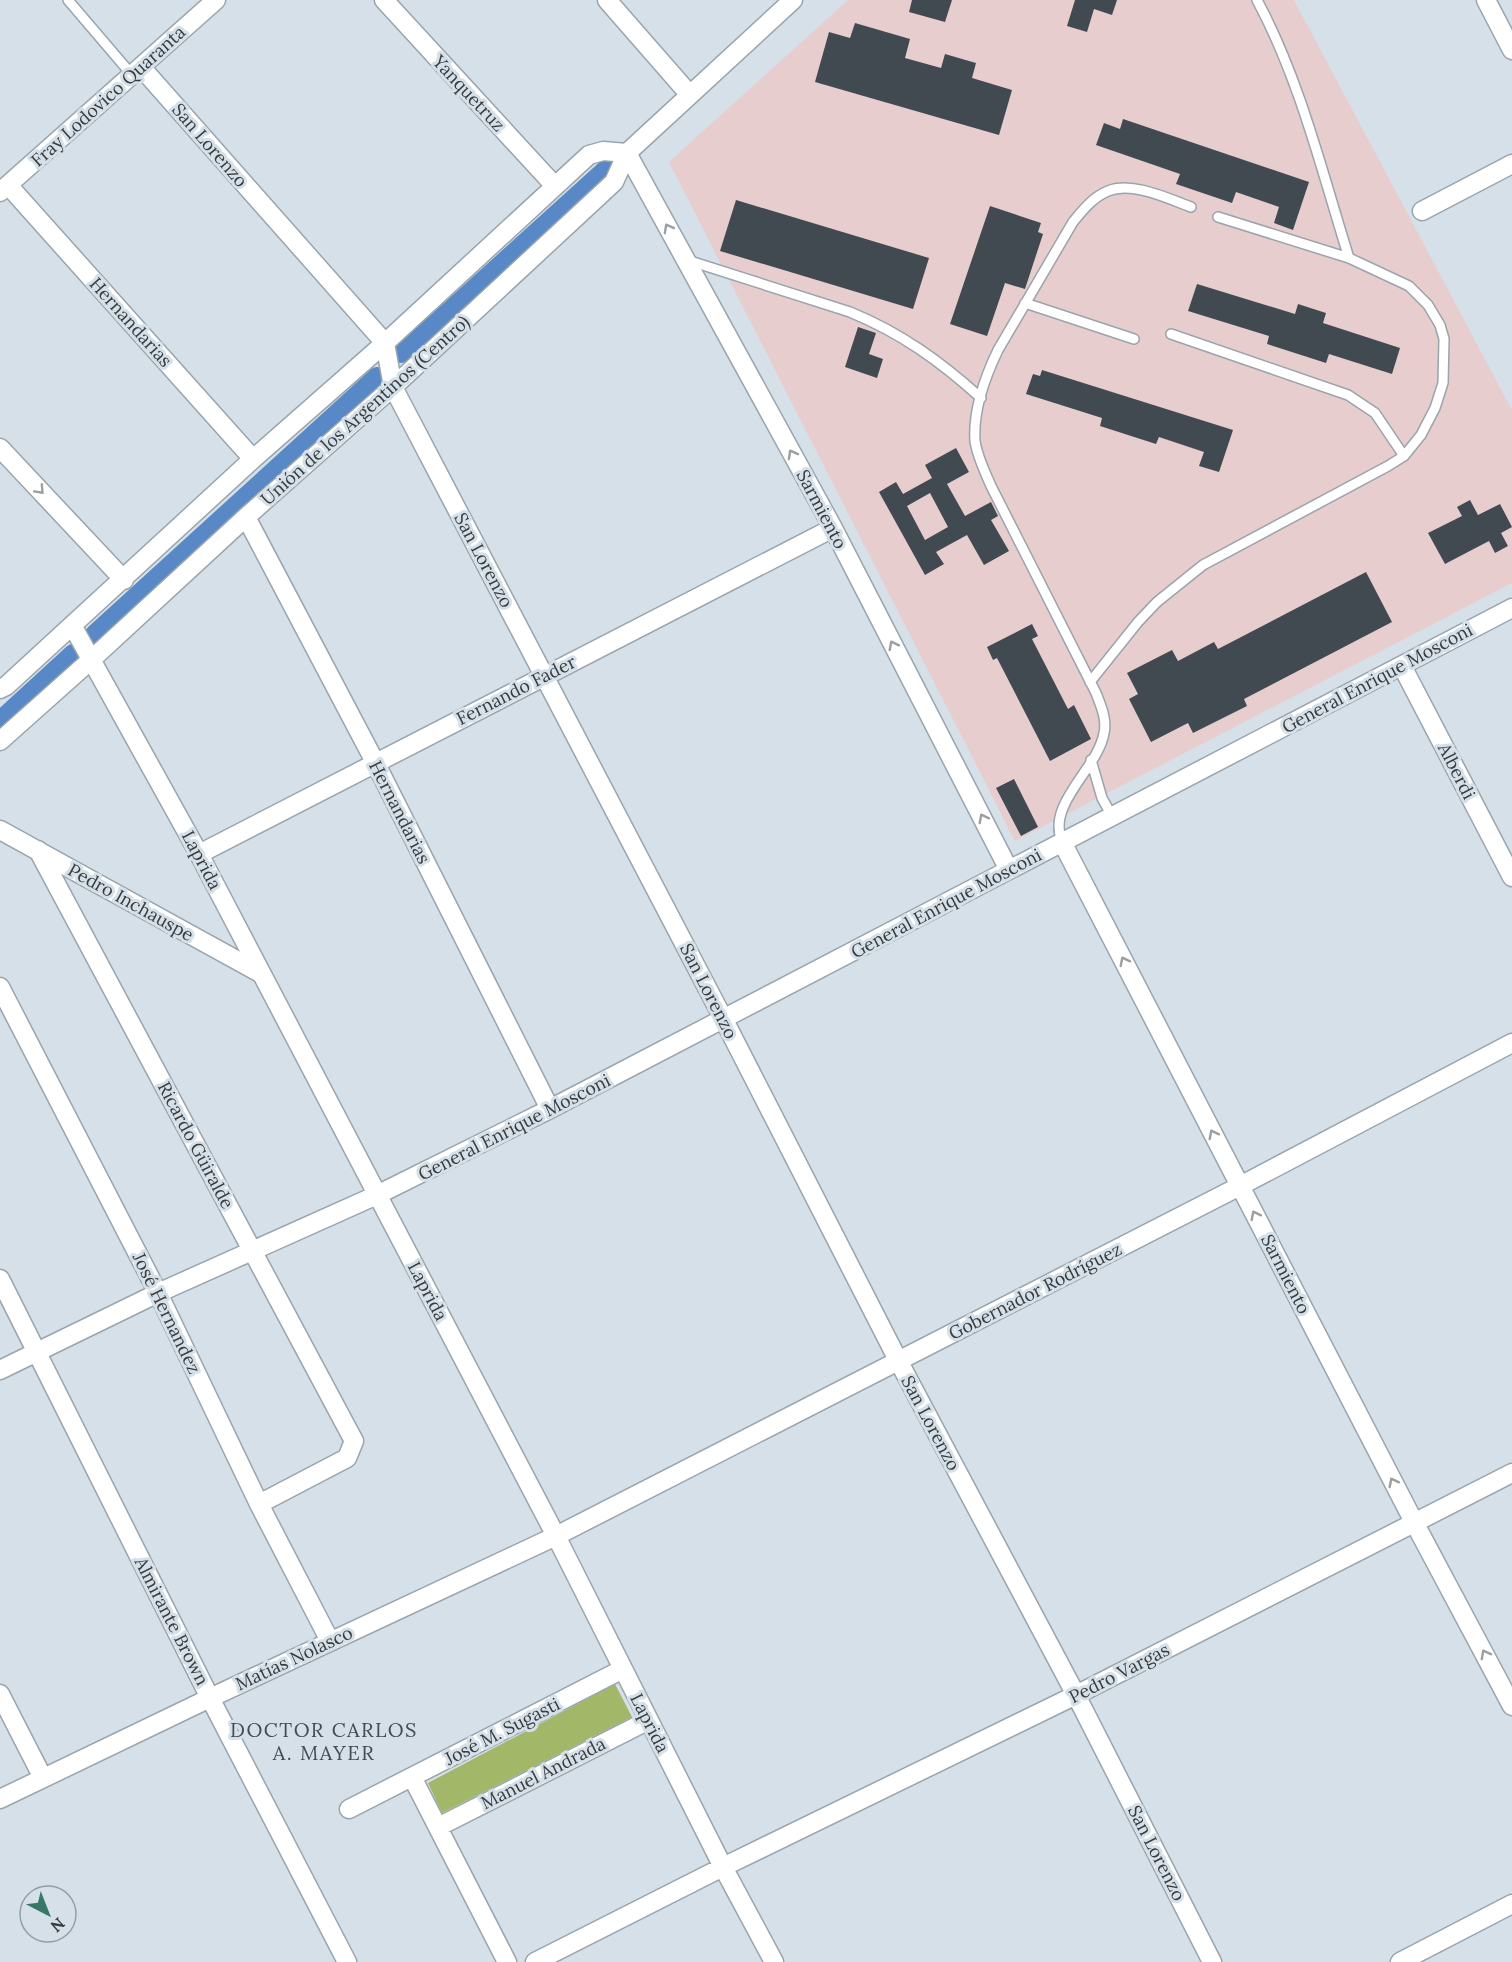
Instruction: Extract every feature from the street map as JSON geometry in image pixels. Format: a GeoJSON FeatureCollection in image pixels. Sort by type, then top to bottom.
{"type":"FeatureCollection","features":[{"type":"Feature","properties":{"kind":"street","name":"Fray Lodovico Quaranta"},"geometry":{"type":"LineString","coordinates":[[4,189],[216,0]]}},
{"type":"Feature","properties":{"kind":"street","name":"Yanquetruz"},"geometry":{"type":"LineString","coordinates":[[384,0],[554,185]]}},
{"type":"Feature","properties":{"kind":"street"},"geometry":{"type":"LineString","coordinates":[[607,0],[690,95]]}},
{"type":"Feature","properties":{"kind":"street","name":"Unión de los Argentinos (Centro)"},"geometry":{"type":"LineString","coordinates":[[0,741],[393,387],[614,182],[627,153],[793,0]]}},
{"type":"Feature","properties":{"kind":"street"},"geometry":{"type":"LineString","coordinates":[[1486,0],[1512,50]]}},
{"type":"Feature","properties":{"kind":"street","name":"San Lorenzo"},"geometry":{"type":"LineString","coordinates":[[136,71],[385,344],[393,387],[724,1020],[899,1362],[1076,1695],[1212,1962]]}},
{"type":"Feature","properties":{"kind":"street","name":"Unión de los Argentinos (Centro)"},"geometry":{"type":"LineString","coordinates":[[0,689],[124,580],[253,459],[385,344],[589,155],[603,151],[627,153]]}},
{"type":"Feature","properties":{"kind":"street","name":"Sarmiento"},"geometry":{"type":"LineString","coordinates":[[627,153],[833,528],[1009,870]]}},
{"type":"Feature","properties":{"kind":"street"},"geometry":{"type":"LineString","coordinates":[[1422,211],[1512,164]]}},
{"type":"Feature","properties":{"kind":"street","name":"Hernandarias"},"geometry":{"type":"LineString","coordinates":[[4,189],[253,459]]}},
{"type":"Feature","properties":{"kind":"street"},"geometry":{"type":"LineString","coordinates":[[0,448],[124,580]]}},
{"type":"Feature","properties":{"kind":"street","name":"Hernandarias"},"geometry":{"type":"LineString","coordinates":[[246,517],[375,762],[550,1109]]}},
{"type":"Feature","properties":{"kind":"street","name":"Fernando Fader"},"geometry":{"type":"LineString","coordinates":[[199,854],[833,528]]}},
{"type":"Feature","properties":{"kind":"street","name":"General Enrique Mosconi"},"geometry":{"type":"LineString","coordinates":[[0,1370],[158,1293],[377,1195],[550,1109],[1512,608]]}},
{"type":"Feature","properties":{"kind":"street","name":"Laprida"},"geometry":{"type":"LineString","coordinates":[[72,625],[199,854],[556,1536],[723,1867],[774,1962]]}},
{"type":"Feature","properties":{"kind":"street","name":"Alberdi"},"geometry":{"type":"LineString","coordinates":[[1402,666],[1512,877]]}},
{"type":"Feature","properties":{"kind":"street","name":"Pedro Inchauspe"},"geometry":{"type":"LineString","coordinates":[[0,830],[262,974]]}},
{"type":"Feature","properties":{"kind":"street","name":"Sarmiento"},"geometry":{"type":"LineString","coordinates":[[1062,842],[1414,1522],[1510,1697]]}},
{"type":"Feature","properties":{"kind":"street","name":"Ricardo Güiralde"},"geometry":{"type":"LineString","coordinates":[[38,850],[354,1441],[347,1458],[259,1504]]}},
{"type":"Feature","properties":{"kind":"street","name":"José Hernandez"},"geometry":{"type":"LineString","coordinates":[[0,987],[158,1293],[259,1504],[330,1641]]}},
{"type":"Feature","properties":{"kind":"street","name":"Gobernador Rodríguez"},"geometry":{"type":"LineString","coordinates":[[556,1536],[899,1362],[1512,1043]]}},
{"type":"Feature","properties":{"kind":"street","name":"Almirante Brown"},"geometry":{"type":"LineString","coordinates":[[0,1279],[210,1698],[347,1962]]}},
{"type":"Feature","properties":{"kind":"street","name":"Pedro Vargas"},"geometry":{"type":"LineString","coordinates":[[535,1962],[723,1867],[1076,1695],[1512,1473]]}},
{"type":"Feature","properties":{"kind":"street","name":"Matías Nolasco"},"geometry":{"type":"LineString","coordinates":[[0,1799],[556,1536]]}},
{"type":"Feature","properties":{"kind":"street","name":"José M. Sugasti"},"geometry":{"type":"LineString","coordinates":[[349,1809],[624,1669]]}},
{"type":"Feature","properties":{"kind":"street"},"geometry":{"type":"LineString","coordinates":[[0,1694],[43,1778]]}},
{"type":"Feature","properties":{"kind":"street","name":"Manuel Andrada"},"geometry":{"type":"LineString","coordinates":[[438,1827],[649,1720]]}},
{"type":"Feature","properties":{"kind":"street"},"geometry":{"type":"LineString","coordinates":[[412,1777],[507,1962]]}},
{"type":"Feature","properties":{"kind":"street"},"geometry":{"type":"LineString","coordinates":[[1400,1962],[1512,1904]]}},
{"type":"Feature","properties":{"kind":"lane"},"geometry":{"type":"LineString","coordinates":[[68,0],[136,71]]}},
{"type":"Feature","properties":{"kind":"lane"},"geometry":{"type":"LineString","coordinates":[[1257,0],[1274,31],[1349,258]]}},
{"type":"Feature","properties":{"kind":"lane"},"geometry":{"type":"LineString","coordinates":[[1062,842],[1058,831],[1059,820],[1069,797],[1092,760],[1104,734],[1105,721],[1090,682],[980,459],[975,442],[977,414],[990,366],[1073,222],[1089,204],[1110,190],[1134,189],[1191,207]]}},
{"type":"Feature","properties":{"kind":"lane"},"geometry":{"type":"LineString","coordinates":[[1090,682],[1107,658],[1150,608],[1203,565],[1404,456],[1421,435],[1435,408],[1443,383],[1444,339],[1440,325],[1428,305],[1408,286],[1349,258],[1218,217]]}},
{"type":"Feature","properties":{"kind":"lane"},"geometry":{"type":"LineString","coordinates":[[685,259],[870,320],[911,342],[981,398]]}},
{"type":"Feature","properties":{"kind":"lane"},"geometry":{"type":"LineString","coordinates":[[1025,303],[1134,339]]}},
{"type":"Feature","properties":{"kind":"lane"},"geometry":{"type":"LineString","coordinates":[[1171,334],[1348,395],[1375,413],[1404,456]]}},
{"type":"Feature","properties":{"kind":"lane"},"geometry":{"type":"LineString","coordinates":[[1092,760],[1102,798],[1112,816]]}},
{"type":"Feature","properties":{"kind":"shaded area"},"geometry":{"type":"Polygon","coordinates":[[[848,0],[1294,0],[1512,410],[1512,583],[1015,841],[669,162],[848,0]]]}},
{"type":"Feature","properties":{"kind":"green space"},"geometry":{"type":"Polygon","coordinates":[[[615,1684],[632,1717],[442,1813],[428,1783],[615,1684]]]}},
{"type":"Feature","properties":{"kind":"building"},"geometry":{"type":"Polygon","coordinates":[[[912,0],[952,0],[945,22],[909,12],[912,0]]]}},
{"type":"Feature","properties":{"kind":"building"},"geometry":{"type":"Polygon","coordinates":[[[1075,0],[1117,0],[1112,15],[1094,9],[1087,32],[1067,26],[1075,0]]]}},
{"type":"Feature","properties":{"kind":"building"},"geometry":{"type":"Polygon","coordinates":[[[855,23],[910,39],[905,58],[941,68],[945,54],[976,63],[972,78],[1012,90],[999,135],[815,82],[829,32],[850,38],[855,23]]]}},
{"type":"Feature","properties":{"kind":"building"},"geometry":{"type":"Polygon","coordinates":[[[1123,119],[1309,182],[1293,230],[1274,223],[1279,207],[1236,192],[1232,203],[1176,184],[1180,174],[1096,145],[1104,123],[1120,129],[1123,119]]]}},
{"type":"Feature","properties":{"kind":"building"},"geometry":{"type":"Polygon","coordinates":[[[736,200],[929,258],[913,309],[720,251],[736,200]]]}},
{"type":"Feature","properties":{"kind":"building"},"geometry":{"type":"Polygon","coordinates":[[[990,206],[1041,223],[1038,232],[1043,234],[1025,289],[1005,283],[987,336],[950,324],[990,206]]]}},
{"type":"Feature","properties":{"kind":"building"},"geometry":{"type":"Polygon","coordinates":[[[1197,284],[1295,314],[1298,304],[1326,313],[1323,323],[1400,348],[1392,374],[1329,354],[1326,363],[1267,344],[1269,336],[1188,311],[1197,284]]]}},
{"type":"Feature","properties":{"kind":"building"},"geometry":{"type":"Polygon","coordinates":[[[858,327],[876,333],[869,354],[883,359],[877,378],[845,367],[858,327]]]}},
{"type":"Feature","properties":{"kind":"building"},"geometry":{"type":"Polygon","coordinates":[[[1042,370],[1233,430],[1219,472],[1199,466],[1204,452],[1159,437],[1156,444],[1100,426],[1102,418],[1026,394],[1033,374],[1040,376],[1042,370]]]}},
{"type":"Feature","properties":{"kind":"building"},"geometry":{"type":"Polygon","coordinates":[[[956,448],[969,472],[947,484],[965,516],[991,502],[998,516],[991,520],[1009,551],[984,565],[967,535],[936,552],[944,564],[925,575],[879,492],[896,482],[903,494],[932,478],[925,465],[956,448]],[[930,493],[907,506],[925,540],[948,527],[930,493]]]}},
{"type":"Feature","properties":{"kind":"building"},"geometry":{"type":"Polygon","coordinates":[[[1470,500],[1478,515],[1500,504],[1512,527],[1501,533],[1508,546],[1495,553],[1489,541],[1445,564],[1428,533],[1462,516],[1457,507],[1470,500]]]}},
{"type":"Feature","properties":{"kind":"building"},"geometry":{"type":"Polygon","coordinates":[[[1366,572],[1392,622],[1244,699],[1247,706],[1193,733],[1188,723],[1151,742],[1129,699],[1138,694],[1127,673],[1172,650],[1178,661],[1214,642],[1218,649],[1366,572]]]}},
{"type":"Feature","properties":{"kind":"building"},"geometry":{"type":"Polygon","coordinates":[[[1032,624],[1038,636],[1032,639],[1068,709],[1074,705],[1091,739],[1050,761],[997,658],[993,660],[987,647],[1032,624]]]}},
{"type":"Feature","properties":{"kind":"building"},"geometry":{"type":"Polygon","coordinates":[[[1014,779],[1038,827],[1021,836],[996,788],[1014,779]]]}},
{"type":"Feature","properties":{"kind":"waterway"},"geometry":{"type":"LineString","coordinates":[[401,354],[611,164]]}},
{"type":"Feature","properties":{"kind":"waterway"},"geometry":{"type":"LineString","coordinates":[[94,634],[377,376]]}},
{"type":"Feature","properties":{"kind":"waterway"},"geometry":{"type":"LineString","coordinates":[[0,720],[73,653]]}},
{"type":"Feature","properties":{"kind":"district","name":"DOCTOR CARLOS A. MAYER"},"geometry":{"type":"Point","coordinates":[324,1740]}}]}
